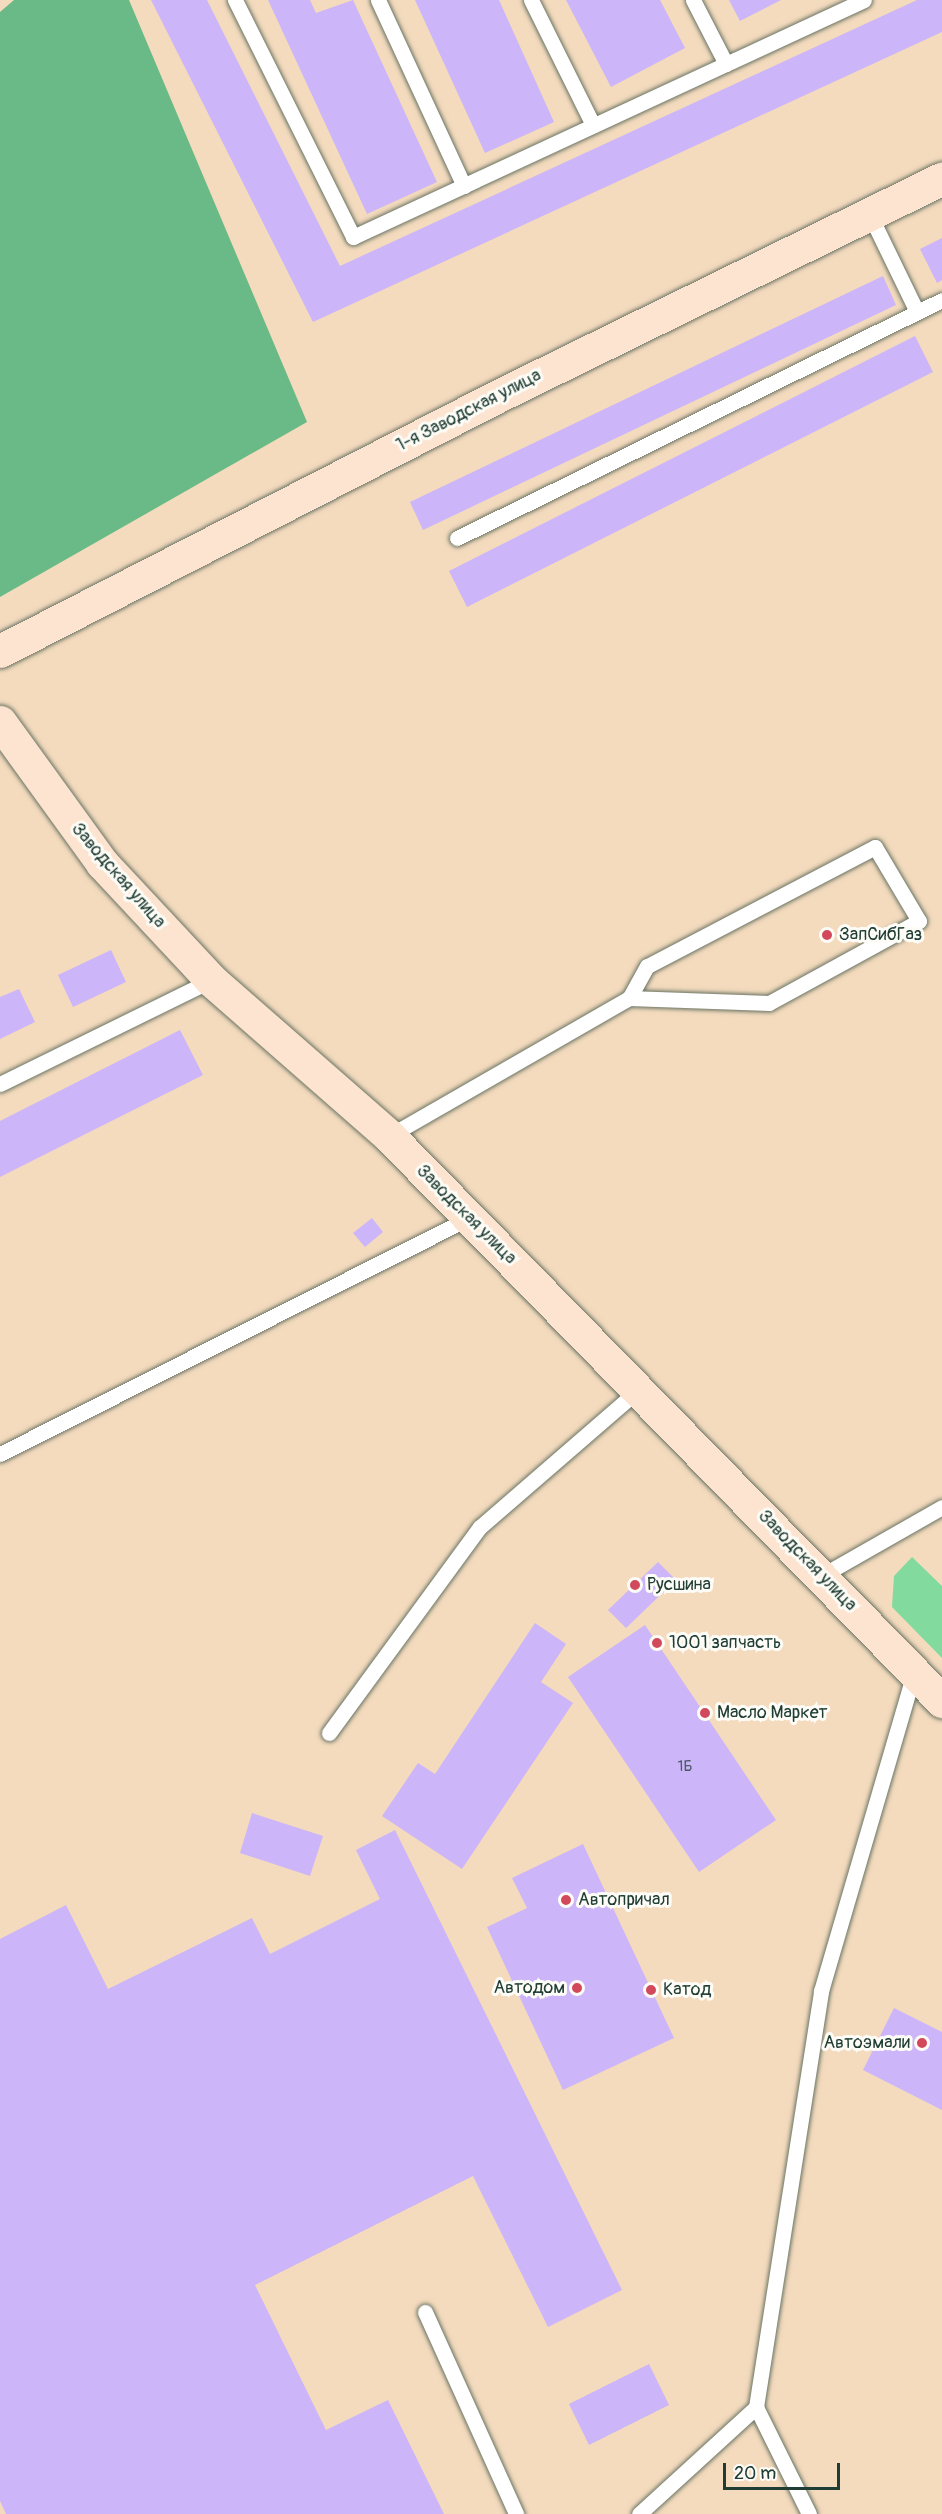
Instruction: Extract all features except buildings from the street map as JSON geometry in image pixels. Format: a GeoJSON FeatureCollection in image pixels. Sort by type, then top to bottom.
{"type":"FeatureCollection","features":[{"type":"Feature","properties":{"kind":"main road","name":"1-я Заводская улица"},"geometry":{"type":"LineString","coordinates":[[0,651],[500,395],[942,178]]}},
{"type":"Feature","properties":{"kind":"main road","name":"Заводская улица"},"geometry":{"type":"LineString","coordinates":[[0,722],[102,862],[211,980],[389,1136],[942,1701]]}},
{"type":"Feature","properties":{"kind":"lane"},"geometry":{"type":"LineString","coordinates":[[235,0],[353,237],[726,64],[840,5],[864,0]]}},
{"type":"Feature","properties":{"kind":"lane"},"geometry":{"type":"LineString","coordinates":[[378,0],[464,186]]}},
{"type":"Feature","properties":{"kind":"lane"},"geometry":{"type":"LineString","coordinates":[[531,0],[593,125]]}},
{"type":"Feature","properties":{"kind":"lane"},"geometry":{"type":"LineString","coordinates":[[693,0],[726,64]]}},
{"type":"Feature","properties":{"kind":"lane"},"geometry":{"type":"LineString","coordinates":[[869,213],[917,312]]}},
{"type":"Feature","properties":{"kind":"lane"},"geometry":{"type":"LineString","coordinates":[[458,538],[942,300]]}},
{"type":"Feature","properties":{"kind":"lane"},"geometry":{"type":"LineString","coordinates":[[389,1136],[629,998],[647,966],[875,847],[919,921],[769,1003],[629,998]]}},
{"type":"Feature","properties":{"kind":"lane"},"geometry":{"type":"LineString","coordinates":[[0,1084],[211,980]]}},
{"type":"Feature","properties":{"kind":"lane"},"geometry":{"type":"LineString","coordinates":[[0,1454],[469,1218]]}},
{"type":"Feature","properties":{"kind":"lane"},"geometry":{"type":"LineString","coordinates":[[329,1733],[480,1527],[638,1390]]}},
{"type":"Feature","properties":{"kind":"lane"},"geometry":{"type":"LineString","coordinates":[[821,1576],[942,1507]]}},
{"type":"Feature","properties":{"kind":"lane"},"geometry":{"type":"LineString","coordinates":[[809,2514],[756,2408],[821,1991],[914,1672]]}},
{"type":"Feature","properties":{"kind":"lane"},"geometry":{"type":"LineString","coordinates":[[425,2312],[516,2514]]}},
{"type":"Feature","properties":{"kind":"lane"},"geometry":{"type":"LineString","coordinates":[[639,2514],[756,2408]]}},
{"type":"Feature","properties":{"kind":"green space"},"geometry":{"type":"Polygon","coordinates":[[[14,0],[129,0],[307,422],[0,597],[0,12],[14,0]]]}},
{"type":"Feature","properties":{"kind":"green space"},"geometry":{"type":"Polygon","coordinates":[[[912,1557],[942,1586],[942,1658],[892,1607],[894,1576],[912,1557]]]}},
{"type":"Feature","properties":{"kind":"place","name":"ЗапСибГаз"},"geometry":{"type":"Point","coordinates":[827,935]}},
{"type":"Feature","properties":{"kind":"place","name":"Русшина"},"geometry":{"type":"Point","coordinates":[635,1585]}},
{"type":"Feature","properties":{"kind":"place","name":"1001 запчасть"},"geometry":{"type":"Point","coordinates":[657,1643]}},
{"type":"Feature","properties":{"kind":"place","name":"Масло Маркет"},"geometry":{"type":"Point","coordinates":[705,1713]}},
{"type":"Feature","properties":{"kind":"place","name":"Автопричал"},"geometry":{"type":"Point","coordinates":[566,1900]}},
{"type":"Feature","properties":{"kind":"place","name":"Автодом"},"geometry":{"type":"Point","coordinates":[577,1988]}},
{"type":"Feature","properties":{"kind":"place","name":"Катод"},"geometry":{"type":"Point","coordinates":[651,1990]}},
{"type":"Feature","properties":{"kind":"place","name":"Автоэмали"},"geometry":{"type":"Point","coordinates":[922,2043]}}]}
